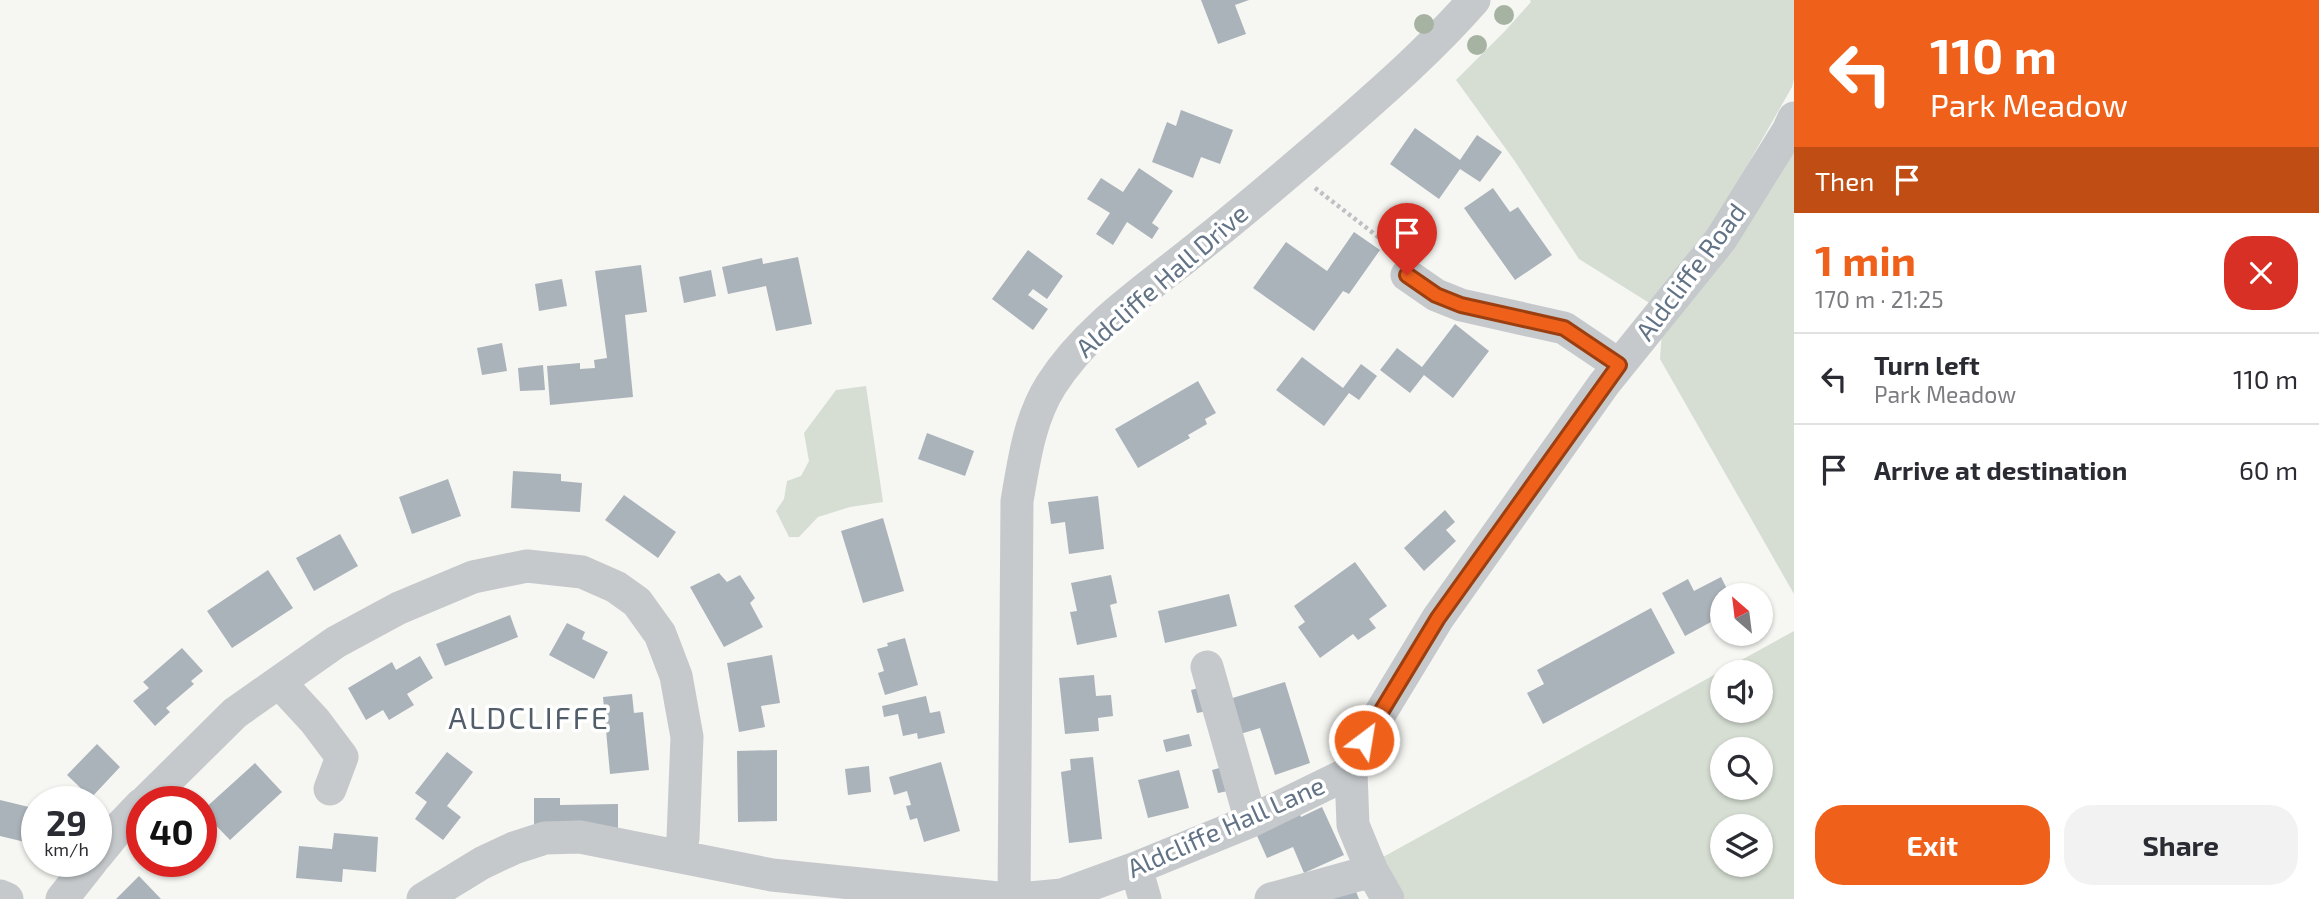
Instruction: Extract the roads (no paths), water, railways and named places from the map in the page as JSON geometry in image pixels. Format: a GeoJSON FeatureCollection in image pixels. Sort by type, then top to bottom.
{"type":"FeatureCollection","features":[{"type":"Feature","properties":{"kind":"street","name":"Aldcliffe Hall Drive"},"geometry":{"type":"LineString","coordinates":[[1016,899],[1017,501],[1033,420],[1051,385],[1074,354],[1104,323],[1385,90],[1474,0]]}},
{"type":"Feature","properties":{"kind":"street","name":"Aldcliffe Road"},"geometry":{"type":"LineString","coordinates":[[1351,772],[1364,740],[1438,618],[1619,365],[1721,239],[1794,118]]}},
{"type":"Feature","properties":{"kind":"street"},"geometry":{"type":"LineString","coordinates":[[1407,275],[1436,295],[1461,305],[1564,328],[1619,365]]}},
{"type":"Feature","properties":{"kind":"street"},"geometry":{"type":"LineString","coordinates":[[160,786],[235,713],[336,642],[389,614],[473,577],[527,566],[582,572],[616,587],[638,602],[660,634],[676,677],[687,737],[679,856]]}},
{"type":"Feature","properties":{"kind":"street"},"geometry":{"type":"LineString","coordinates":[[1207,667],[1251,821]]}},
{"type":"Feature","properties":{"kind":"street"},"geometry":{"type":"LineString","coordinates":[[279,682],[315,721],[342,757],[330,789]]}},
{"type":"Feature","properties":{"kind":"street"},"geometry":{"type":"LineString","coordinates":[[1271,899],[1380,885],[1353,825],[1351,772]]}},
{"type":"Feature","properties":{"kind":"street","name":"Aldcliffe Hall Lane"},"geometry":{"type":"LineString","coordinates":[[1016,899],[1143,889],[1251,821],[1351,772]]}},
{"type":"Feature","properties":{"kind":"street"},"geometry":{"type":"LineString","coordinates":[[112,836],[126,821]]}},
{"type":"Feature","properties":{"kind":"street"},"geometry":{"type":"LineString","coordinates":[[423,899],[482,863],[514,849],[545,838],[580,837],[772,875],[1008,899]]}},
{"type":"Feature","properties":{"kind":"street"},"geometry":{"type":"LineString","coordinates":[[62,899],[79,877]]}},
{"type":"Feature","properties":{"kind":"street"},"geometry":{"type":"LineString","coordinates":[[0,896],[7,899]]}},
{"type":"Feature","properties":{"kind":"district","name":"ALDCLIFFE"},"geometry":{"type":"Point","coordinates":[529,719]}}]}
